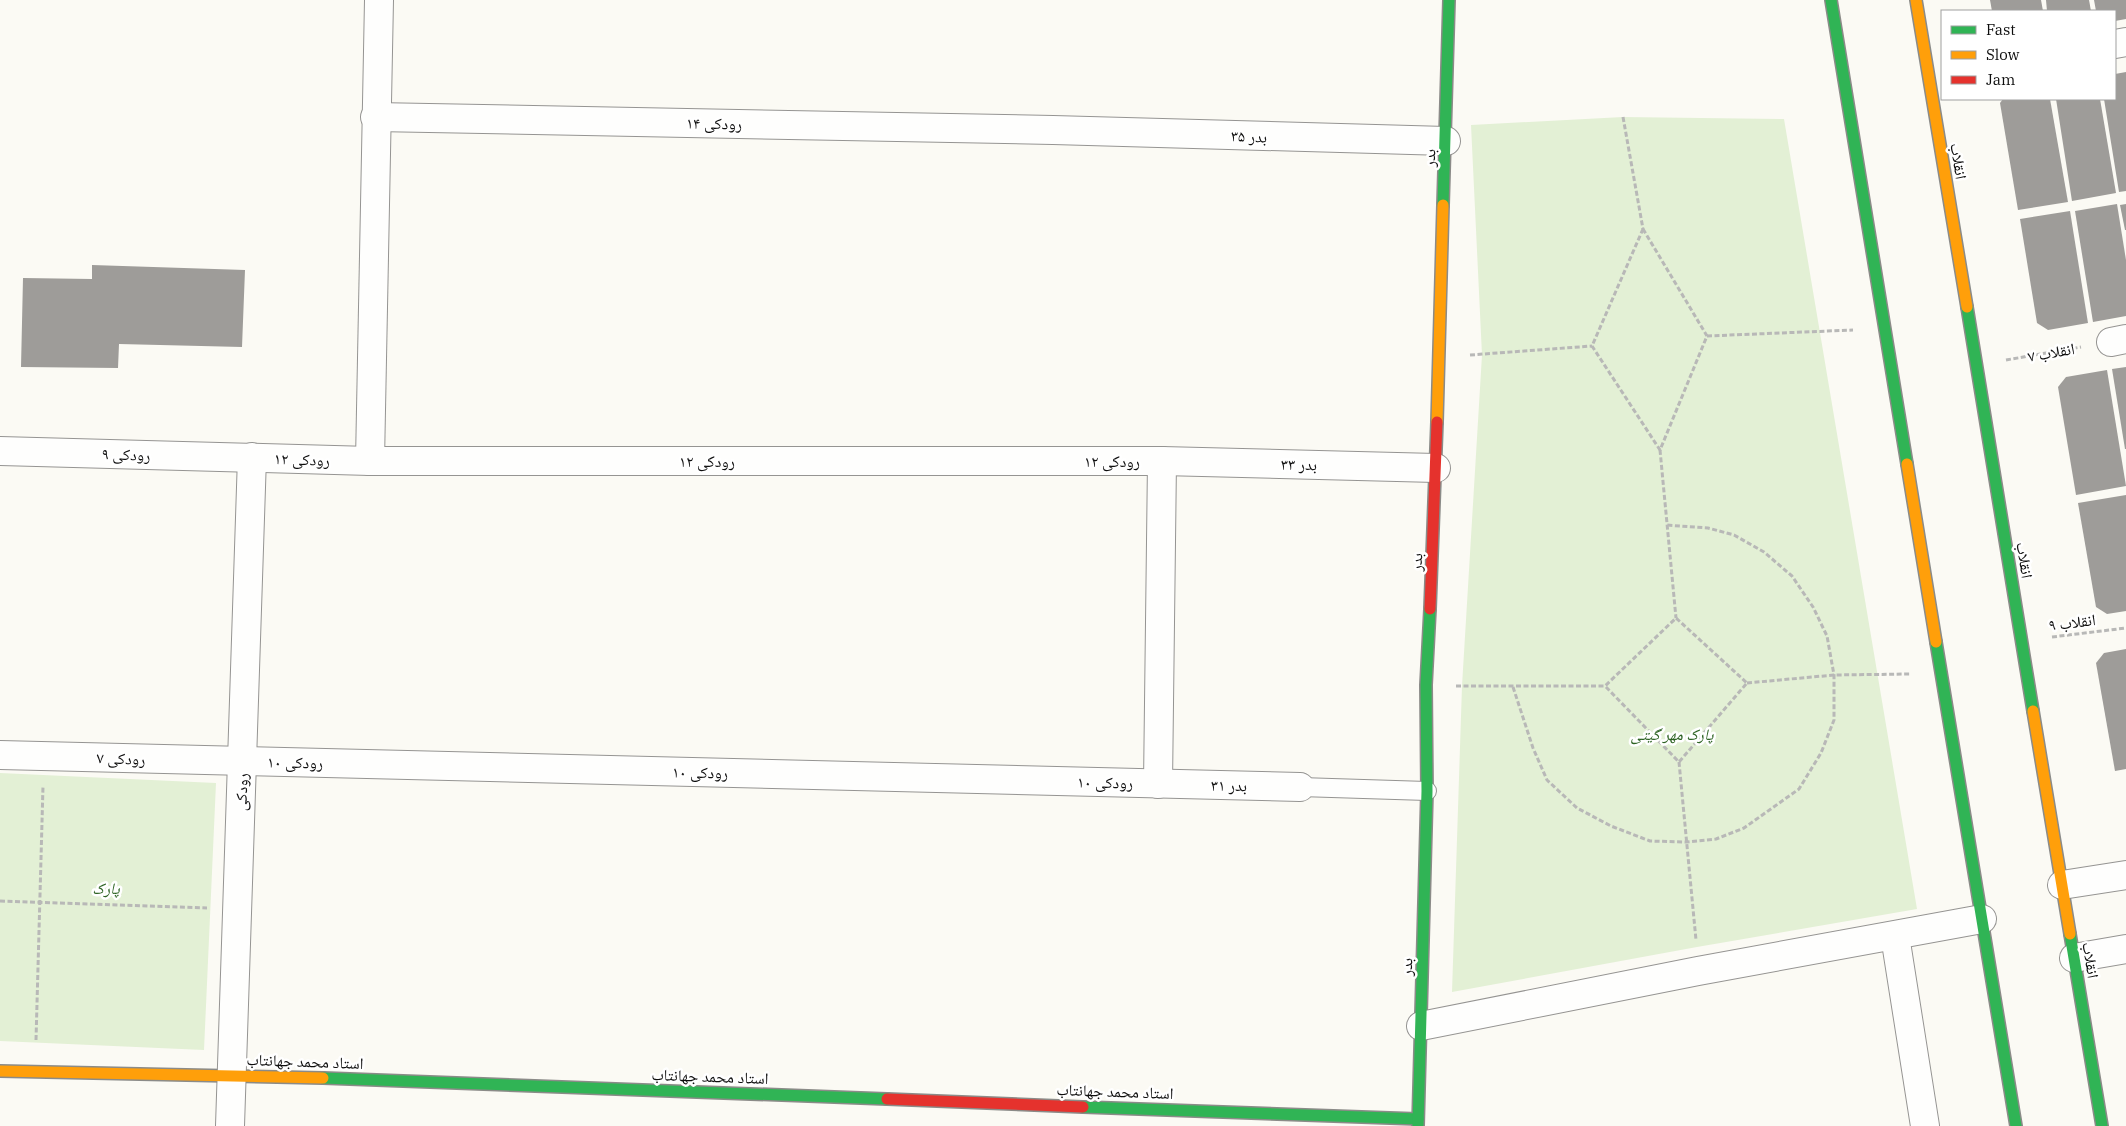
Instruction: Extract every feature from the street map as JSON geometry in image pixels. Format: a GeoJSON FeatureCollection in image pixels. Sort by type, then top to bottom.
{"type":"FeatureCollection","features":[{"type":"Feature","properties":{"kind":"street"},"geometry":{"type":"LineString","coordinates":[[370,461],[379,0]]}},
{"type":"Feature","properties":{"kind":"street","name":"بدر"},"geometry":{"type":"LineString","coordinates":[[1418,1122],[1427,791],[1426,685],[1436,468],[1449,0]]}},
{"type":"Feature","properties":{"kind":"street"},"geometry":{"type":"LineString","coordinates":[[1831,0],[2016,1126]]}},
{"type":"Feature","properties":{"kind":"street","name":"انقلاب"},"geometry":{"type":"LineString","coordinates":[[1916,0],[2102,1126]]}},
{"type":"Feature","properties":{"kind":"street","name":"رودکی ۱۴"},"geometry":{"type":"LineString","coordinates":[[376,116],[1053,130]]}},
{"type":"Feature","properties":{"kind":"street","name":"بدر ۳۵"},"geometry":{"type":"LineString","coordinates":[[1053,130],[1446,141]]}},
{"type":"Feature","properties":{"kind":"street","name":"رودکی ۹"},"geometry":{"type":"LineString","coordinates":[[0,451],[252,457]]}},
{"type":"Feature","properties":{"kind":"street","name":"رودکی ۱۲"},"geometry":{"type":"LineString","coordinates":[[252,457],[370,461],[1162,461]]}},
{"type":"Feature","properties":{"kind":"street","name":"رودکی"},"geometry":{"type":"LineString","coordinates":[[230,1126],[252,457]]}},
{"type":"Feature","properties":{"kind":"street"},"geometry":{"type":"LineString","coordinates":[[1158,784],[1162,461]]}},
{"type":"Feature","properties":{"kind":"street","name":"بدر ۳۳"},"geometry":{"type":"LineString","coordinates":[[1162,461],[1436,468]]}},
{"type":"Feature","properties":{"kind":"street","name":"رودکی ۷"},"geometry":{"type":"LineString","coordinates":[[0,755],[242,761]]}},
{"type":"Feature","properties":{"kind":"street","name":"رودکی ۱۰"},"geometry":{"type":"LineString","coordinates":[[242,761],[1158,784]]}},
{"type":"Feature","properties":{"kind":"street","name":"بدر ۳۱"},"geometry":{"type":"LineString","coordinates":[[1158,784],[1300,787]]}},
{"type":"Feature","properties":{"kind":"street"},"geometry":{"type":"LineString","coordinates":[[2062,885],[2126,875]]}},
{"type":"Feature","properties":{"kind":"street"},"geometry":{"type":"LineString","coordinates":[[1421,1026],[1698,970],[1982,919]]}},
{"type":"Feature","properties":{"kind":"street"},"geometry":{"type":"LineString","coordinates":[[1895,936],[1925,1126]]}},
{"type":"Feature","properties":{"kind":"street"},"geometry":{"type":"LineString","coordinates":[[2074,958],[2126,949]]}},
{"type":"Feature","properties":{"kind":"street","name":"استاد محمد جهانتاب"},"geometry":{"type":"LineString","coordinates":[[0,1071],[231,1075],[1418,1122]]}},
{"type":"Feature","properties":{"kind":"lane"},"geometry":{"type":"LineString","coordinates":[[1300,787],[1427,791]]}},
{"type":"Feature","properties":{"kind":"path"},"geometry":{"type":"LineString","coordinates":[[1623,117],[1643,229],[1707,336]]}},
{"type":"Feature","properties":{"kind":"path"},"geometry":{"type":"LineString","coordinates":[[1592,346],[1643,229]]}},
{"type":"Feature","properties":{"kind":"path"},"geometry":{"type":"LineString","coordinates":[[1707,336],[1884,328]]}},
{"type":"Feature","properties":{"kind":"path"},"geometry":{"type":"LineString","coordinates":[[1707,336],[1660,450],[1676,618],[1747,683]]}},
{"type":"Feature","properties":{"kind":"path","name":"انقلاب ۷"},"geometry":{"type":"LineString","coordinates":[[1976,365],[2118,340]]}},
{"type":"Feature","properties":{"kind":"path"},"geometry":{"type":"LineString","coordinates":[[1439,355],[1482,355],[1592,346]]}},
{"type":"Feature","properties":{"kind":"path"},"geometry":{"type":"LineString","coordinates":[[1592,346],[1660,450]]}},
{"type":"Feature","properties":{"kind":"path"},"geometry":{"type":"LineString","coordinates":[[1512,686],[1533,748],[1547,780],[1578,808],[1611,826],[1650,841],[1686,842],[1716,839],[1744,828],[1799,789],[1821,753],[1834,720],[1834,675],[1827,636],[1813,607],[1792,576],[1764,552],[1734,534],[1708,528],[1666,525]]}},
{"type":"Feature","properties":{"kind":"path"},"geometry":{"type":"LineString","coordinates":[[1426,685],[1605,686],[1676,618]]}},
{"type":"Feature","properties":{"kind":"path","name":"انقلاب ۹"},"geometry":{"type":"LineString","coordinates":[[2022,641],[2126,628]]}},
{"type":"Feature","properties":{"kind":"path"},"geometry":{"type":"LineString","coordinates":[[1679,762],[1747,683],[1834,675],[1941,674]]}},
{"type":"Feature","properties":{"kind":"path"},"geometry":{"type":"LineString","coordinates":[[1605,686],[1679,762],[1698,970]]}},
{"type":"Feature","properties":{"kind":"path"},"geometry":{"type":"LineString","coordinates":[[35,1072],[44,756]]}},
{"type":"Feature","properties":{"kind":"path"},"geometry":{"type":"LineString","coordinates":[[0,902],[237,909]]}},
{"type":"Feature","properties":{"kind":"green space","name":"پارک مهر گیتی"},"geometry":{"type":"Polygon","coordinates":[[[1623,117],[1784,119],[1917,909],[1452,992],[1462,686],[1482,355],[1471,125],[1623,117]]]}},
{"type":"Feature","properties":{"kind":"green space","name":"پارک"},"geometry":{"type":"Polygon","coordinates":[[[0,773],[216,783],[204,1050],[0,1041],[0,773]]]}},
{"type":"Feature","properties":{"kind":"building"},"geometry":{"type":"Polygon","coordinates":[[[1990,0],[2041,0],[2043,10],[1992,10],[1990,0]]]}},
{"type":"Feature","properties":{"kind":"building"},"geometry":{"type":"Polygon","coordinates":[[[2046,0],[2089,0],[2091,10],[2047,10],[2046,0]]]}},
{"type":"Feature","properties":{"kind":"building"},"geometry":{"type":"Polygon","coordinates":[[[2094,0],[2126,0],[2126,19],[2116,21],[2116,10],[2096,10],[2094,0]]]}},
{"type":"Feature","properties":{"kind":"building"},"geometry":{"type":"Polygon","coordinates":[[[2126,72],[2126,191],[2119,192],[2104,100],[2116,100],[2116,74],[2126,72]]]}},
{"type":"Feature","properties":{"kind":"building"},"geometry":{"type":"Polygon","coordinates":[[[2002,100],[2050,100],[2068,202],[2018,210],[2000,103],[2002,100]]]}},
{"type":"Feature","properties":{"kind":"building"},"geometry":{"type":"Polygon","coordinates":[[[2056,100],[2100,100],[2116,193],[2072,201],[2056,100]]]}},
{"type":"Feature","properties":{"kind":"building"},"geometry":{"type":"Polygon","coordinates":[[[2117,204],[2126,260],[2126,316],[2093,322],[2075,211],[2117,204]]]}},
{"type":"Feature","properties":{"kind":"building"},"geometry":{"type":"Polygon","coordinates":[[[2126,204],[2126,230],[2125,230],[2120,205],[2126,204]]]}},
{"type":"Feature","properties":{"kind":"building"},"geometry":{"type":"Polygon","coordinates":[[[2070,211],[2088,323],[2048,330],[2037,323],[2020,219],[2070,211]]]}},
{"type":"Feature","properties":{"kind":"building"},"geometry":{"type":"Polygon","coordinates":[[[92,265],[245,270],[242,347],[119,344],[118,368],[21,367],[23,278],[92,279],[92,265]]]}},
{"type":"Feature","properties":{"kind":"building"},"geometry":{"type":"Polygon","coordinates":[[[2126,367],[2126,449],[2125,449],[2112,369],[2126,367]]]}},
{"type":"Feature","properties":{"kind":"building"},"geometry":{"type":"Polygon","coordinates":[[[2107,370],[2126,486],[2076,495],[2058,387],[2066,377],[2107,370]]]}},
{"type":"Feature","properties":{"kind":"building"},"geometry":{"type":"Polygon","coordinates":[[[2126,495],[2126,611],[2107,614],[2096,607],[2078,503],[2126,495]]]}},
{"type":"Feature","properties":{"kind":"building"},"geometry":{"type":"Polygon","coordinates":[[[2126,649],[2126,769],[2115,771],[2096,663],[2104,653],[2126,649]]]}},
{"type":"Feature","properties":{"kind":"traffic: fast"},"geometry":{"type":"LineString","coordinates":[[1443,205],[1449,0]]}},
{"type":"Feature","properties":{"kind":"traffic: fast"},"geometry":{"type":"LineString","coordinates":[[1831,0],[1907,464]]}},
{"type":"Feature","properties":{"kind":"traffic: fast"},"geometry":{"type":"LineString","coordinates":[[1967,307],[2033,711]]}},
{"type":"Feature","properties":{"kind":"traffic: fast"},"geometry":{"type":"LineString","coordinates":[[1418,1126],[1427,791],[1426,685],[1430,609]]}},
{"type":"Feature","properties":{"kind":"traffic: fast"},"geometry":{"type":"LineString","coordinates":[[1936,642],[2016,1126]]}},
{"type":"Feature","properties":{"kind":"traffic: fast"},"geometry":{"type":"LineString","coordinates":[[2070,934],[2102,1126]]}},
{"type":"Feature","properties":{"kind":"traffic: fast"},"geometry":{"type":"LineString","coordinates":[[323,1078],[887,1099]]}},
{"type":"Feature","properties":{"kind":"traffic: fast"},"geometry":{"type":"LineString","coordinates":[[1083,1107],[1418,1119]]}},
{"type":"Feature","properties":{"kind":"traffic: slow"},"geometry":{"type":"LineString","coordinates":[[1916,0],[1967,307]]}},
{"type":"Feature","properties":{"kind":"traffic: slow"},"geometry":{"type":"LineString","coordinates":[[1437,422],[1443,205]]}},
{"type":"Feature","properties":{"kind":"traffic: slow"},"geometry":{"type":"LineString","coordinates":[[1907,464],[1936,642]]}},
{"type":"Feature","properties":{"kind":"traffic: slow"},"geometry":{"type":"LineString","coordinates":[[2033,711],[2070,934]]}},
{"type":"Feature","properties":{"kind":"traffic: slow"},"geometry":{"type":"LineString","coordinates":[[0,1071],[323,1078]]}},
{"type":"Feature","properties":{"kind":"traffic: jam"},"geometry":{"type":"LineString","coordinates":[[1430,609],[1437,422]]}},
{"type":"Feature","properties":{"kind":"traffic: jam"},"geometry":{"type":"LineString","coordinates":[[887,1099],[1083,1107]]}}]}
